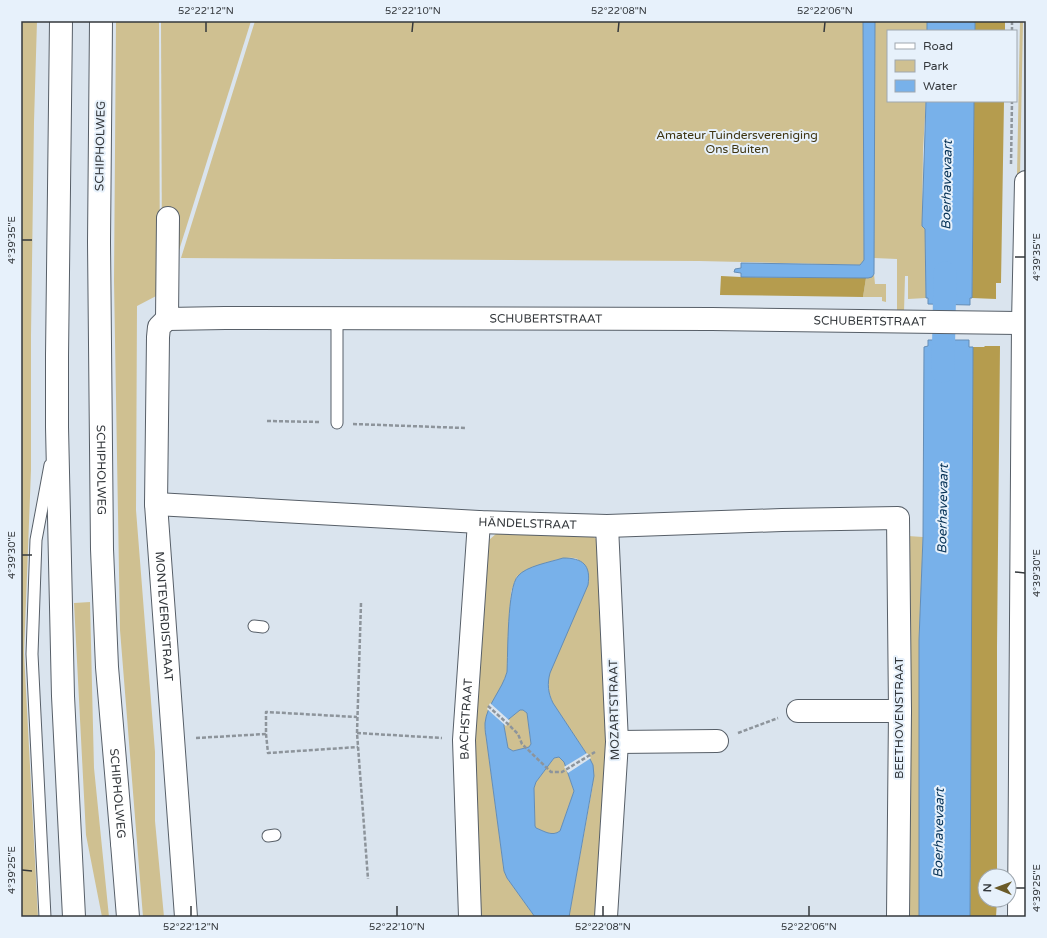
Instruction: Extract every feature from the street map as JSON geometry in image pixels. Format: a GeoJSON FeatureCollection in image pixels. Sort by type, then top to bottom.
{"type":"FeatureCollection","features":[{"type":"Feature","properties":{"kind":"main road"},"geometry":{"type":"LineString","coordinates":[[61,21],[57,427],[63,696],[74,917]]}},
{"type":"Feature","properties":{"kind":"main road","name":"SCHIPHOLWEG"},"geometry":{"type":"LineString","coordinates":[[101,21],[99,250],[102,549],[107,667],[128,917]]}},
{"type":"Feature","properties":{"kind":"main road"},"geometry":{"type":"LineString","coordinates":[[1019,917],[1023,716],[1024,323],[1026,182]]}},
{"type":"Feature","properties":{"kind":"main road"},"geometry":{"type":"LineString","coordinates":[[167,319],[168,218]]}},
{"type":"Feature","properties":{"kind":"main road","name":"SCHUBERTSTRAAT"},"geometry":{"type":"LineString","coordinates":[[167,319],[712,319],[1024,323]]}},
{"type":"Feature","properties":{"kind":"main road","name":"MONTEVERDISTRAAT"},"geometry":{"type":"LineString","coordinates":[[167,319],[159,327],[158,337],[156,504],[171,618],[173,740],[188,845],[186,917]]}},
{"type":"Feature","properties":{"kind":"main road","name":"HÄNDELSTRAAT"},"geometry":{"type":"LineString","coordinates":[[156,504],[479,522],[607,526],[898,518]]}},
{"type":"Feature","properties":{"kind":"main road","name":"BEETHOVENSTRAAT"},"geometry":{"type":"LineString","coordinates":[[898,518],[900,711],[898,917]]}},
{"type":"Feature","properties":{"kind":"main road","name":"BACHSTRAAT"},"geometry":{"type":"LineString","coordinates":[[470,917],[464,740],[479,522]]}},
{"type":"Feature","properties":{"kind":"main road","name":"MOZARTSTRAAT"},"geometry":{"type":"LineString","coordinates":[[606,917],[617,742],[607,526]]}},
{"type":"Feature","properties":{"kind":"main road"},"geometry":{"type":"LineString","coordinates":[[798,711],[900,711]]}},
{"type":"Feature","properties":{"kind":"main road"},"geometry":{"type":"LineString","coordinates":[[617,742],[717,742]]}},
{"type":"Feature","properties":{"kind":"lane"},"geometry":{"type":"LineString","coordinates":[[337,318],[338,423]]}},
{"type":"Feature","properties":{"kind":"lane"},"geometry":{"type":"LineString","coordinates":[[45,917],[32,647],[36,540],[57,427]]}},
{"type":"Feature","properties":{"kind":"path"},"geometry":{"type":"LineString","coordinates":[[267,420],[465,428]]}},
{"type":"Feature","properties":{"kind":"path"},"geometry":{"type":"LineString","coordinates":[[361,603],[356,733],[368,879]]}},
{"type":"Feature","properties":{"kind":"path"},"geometry":{"type":"LineString","coordinates":[[487,705],[518,734],[522,744],[551,772],[562,772],[590,754]]}},
{"type":"Feature","properties":{"kind":"path"},"geometry":{"type":"LineString","coordinates":[[717,742],[798,711]]}},
{"type":"Feature","properties":{"kind":"path"},"geometry":{"type":"LineString","coordinates":[[357,717],[266,712],[266,734],[268,753],[358,747]]}},
{"type":"Feature","properties":{"kind":"path"},"geometry":{"type":"LineString","coordinates":[[356,733],[464,740]]}},
{"type":"Feature","properties":{"kind":"path"},"geometry":{"type":"LineString","coordinates":[[173,740],[266,734]]}},
{"type":"Feature","properties":{"kind":"green space"},"geometry":{"type":"Polygon","coordinates":[[[21,21],[37,21],[31,335],[31,470],[24,653],[38,917],[21,917],[21,21]]]}},
{"type":"Feature","properties":{"kind":"green space"},"geometry":{"type":"Polygon","coordinates":[[[116,21],[159,21],[160,294],[137,306],[136,510],[155,752],[155,821],[164,917],[143,917],[120,630],[114,281],[116,21]]]}},
{"type":"Feature","properties":{"kind":"green space"},"geometry":{"type":"Polygon","coordinates":[[[161,21],[251,21],[176,260],[162,259],[161,21]]]}},
{"type":"Feature","properties":{"kind":"green space","name":"Amateur Tuindersvereniging Ons Buiten"},"geometry":{"type":"Polygon","coordinates":[[[255,21],[863,21],[864,260],[860,265],[699,261],[181,258],[255,21]]]}},
{"type":"Feature","properties":{"kind":"green space"},"geometry":{"type":"Polygon","coordinates":[[[875,21],[927,21],[927,30],[887,30],[887,102],[926,102],[923,150],[922,226],[925,228],[926,298],[908,299],[908,276],[905,276],[904,312],[897,312],[897,259],[874,258],[875,21]]]}},
{"type":"Feature","properties":{"kind":"green space"},"geometry":{"type":"Polygon","coordinates":[[[1020,21],[1023,21],[1018,278],[1015,278],[1020,21]]]}},
{"type":"Feature","properties":{"kind":"green space"},"geometry":{"type":"Polygon","coordinates":[[[874,274],[875,284],[886,284],[886,302],[882,301],[882,297],[863,297],[866,278],[872,277],[874,274]]]}},
{"type":"Feature","properties":{"kind":"green space"},"geometry":{"type":"Polygon","coordinates":[[[497,533],[593,536],[597,540],[609,737],[598,917],[569,917],[593,784],[590,759],[553,703],[548,685],[548,679],[578,559],[564,558],[539,566],[517,576],[511,592],[507,672],[486,736],[504,871],[507,878],[535,917],[478,917],[472,741],[489,540],[497,533]]]}},
{"type":"Feature","properties":{"kind":"green space"},"geometry":{"type":"Polygon","coordinates":[[[908,536],[923,537],[919,640],[919,917],[905,917],[908,536]]]}},
{"type":"Feature","properties":{"kind":"green space"},"geometry":{"type":"Polygon","coordinates":[[[90,602],[94,768],[109,917],[102,917],[86,835],[74,603],[90,602]]]}},
{"type":"Feature","properties":{"kind":"green space"},"geometry":{"type":"Polygon","coordinates":[[[520,710],[527,713],[531,744],[529,747],[513,751],[508,748],[504,723],[520,710]]]}},
{"type":"Feature","properties":{"kind":"green space"},"geometry":{"type":"Polygon","coordinates":[[[559,757],[564,762],[574,791],[560,831],[557,833],[551,833],[545,832],[536,828],[535,826],[534,788],[536,782],[554,758],[559,757]]]}},
{"type":"Feature","properties":{"kind":"shaded area"},"geometry":{"type":"Polygon","coordinates":[[[975,21],[1005,21],[1005,30],[975,30],[975,21]]]}},
{"type":"Feature","properties":{"kind":"shaded area"},"geometry":{"type":"Polygon","coordinates":[[[974,102],[1004,102],[1001,283],[996,283],[996,299],[972,298],[974,102]]]}},
{"type":"Feature","properties":{"kind":"shaded area"},"geometry":{"type":"Polygon","coordinates":[[[721,276],[866,278],[863,297],[720,295],[721,276]]]}},
{"type":"Feature","properties":{"kind":"shaded area"},"geometry":{"type":"Polygon","coordinates":[[[1000,346],[997,647],[997,868],[977,868],[977,908],[997,908],[996,917],[970,917],[973,347],[1000,346]]]}},
{"type":"Feature","properties":{"kind":"water"},"geometry":{"type":"Polygon","coordinates":[[[863,21],[875,21],[874,274],[872,277],[868,278],[741,277],[741,273],[734,272],[735,269],[741,268],[741,263],[860,265],[864,260],[863,21]]]}},
{"type":"Feature","properties":{"kind":"water"},"geometry":{"type":"Polygon","coordinates":[[[927,21],[975,21],[975,30],[927,30],[927,21]]]}},
{"type":"Feature","properties":{"kind":"water"},"geometry":{"type":"Polygon","coordinates":[[[926,102],[974,102],[972,298],[970,298],[970,305],[928,304],[928,298],[926,298],[925,229],[922,226],[926,102]]]}},
{"type":"Feature","properties":{"kind":"water"},"geometry":{"type":"Polygon","coordinates":[[[928,340],[969,340],[969,347],[973,347],[970,917],[919,917],[919,640],[923,537],[924,347],[928,346],[928,340]]]}},
{"type":"Feature","properties":{"kind":"water"},"geometry":{"type":"Polygon","coordinates":[[[563,558],[576,559],[584,564],[587,568],[589,578],[588,585],[550,673],[548,685],[553,703],[590,759],[593,765],[594,776],[569,917],[535,917],[507,878],[504,871],[485,733],[485,723],[486,716],[505,679],[507,672],[510,606],[514,583],[518,576],[527,570],[563,558]],[[520,710],[504,723],[508,748],[513,751],[529,747],[531,744],[527,713],[520,710]],[[559,757],[554,758],[536,782],[534,788],[535,826],[536,828],[545,832],[551,833],[557,833],[560,831],[574,791],[564,762],[559,757]]]}},
{"type":"Feature","properties":{"kind":"pier"},"geometry":{"type":"Polygon","coordinates":[[[490,703],[510,721],[506,726],[487,709],[490,703]]]}},
{"type":"Feature","properties":{"kind":"pier"},"geometry":{"type":"Polygon","coordinates":[[[587,753],[591,758],[568,773],[564,767],[587,753]]]}},
{"type":"Feature","properties":{"kind":"waterway","name":"Boerhavevaart"},"geometry":{"type":"LineString","coordinates":[[943,371],[945,273]]}}]}
